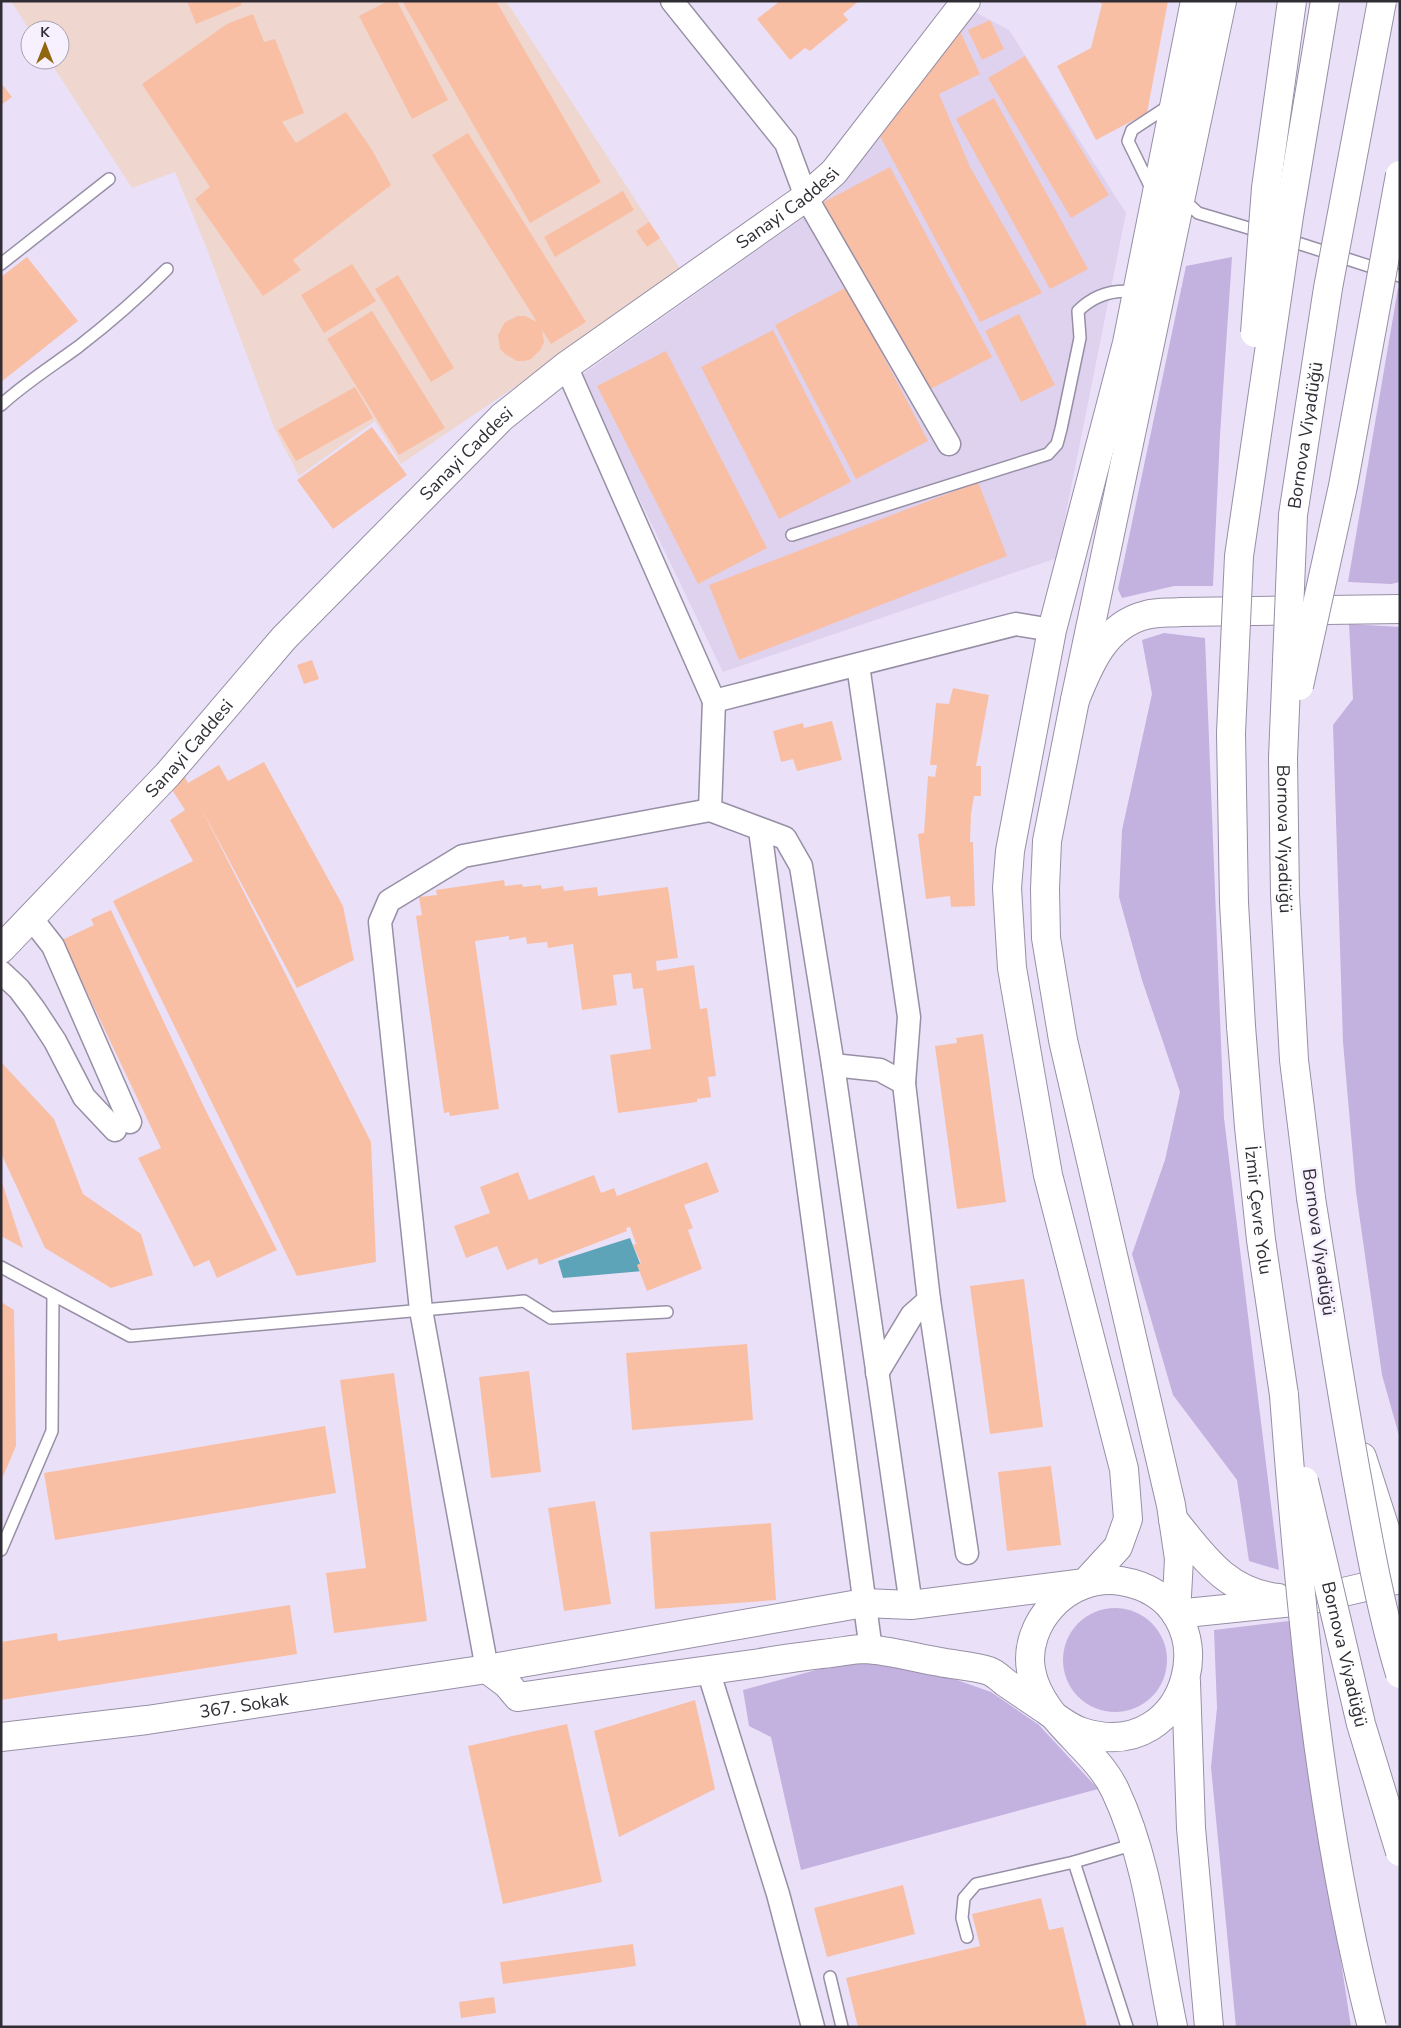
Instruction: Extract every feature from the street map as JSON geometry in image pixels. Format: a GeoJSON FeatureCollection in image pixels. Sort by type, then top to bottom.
{"type":"FeatureCollection","features":[{"type":"Feature","properties":{"kind":"main road","name":"Sanayi Caddesi"},"geometry":{"type":"LineString","coordinates":[[1,949],[168,774],[284,638],[502,417],[566,366],[806,197],[834,172],[966,1]]}},
{"type":"Feature","properties":{"kind":"main road"},"geometry":{"type":"LineString","coordinates":[[1176,1614],[1179,1559],[1171,1505],[1062,1040],[1046,938],[1045,889],[1047,841],[1168,197],[1174,103],[1195,1]]}},
{"type":"Feature","properties":{"kind":"main road"},"geometry":{"type":"LineString","coordinates":[[1173,2027],[1143,1865],[1115,1790],[1104,1772],[1039,1695],[1031,1669],[1032,1642],[1042,1616],[1061,1596],[1085,1583],[1118,1547],[1128,1519],[1124,1469],[1048,1175],[1012,968],[1007,888],[1010,850],[1052,630],[1127,343],[1136,292],[1168,197],[1222,1]]}},
{"type":"Feature","properties":{"kind":"main road"},"geometry":{"type":"LineString","coordinates":[[1239,556],[1266,188],[1292,1]]}},
{"type":"Feature","properties":{"kind":"main road"},"geometry":{"type":"LineString","coordinates":[[1239,556],[1289,216],[1325,1]]}},
{"type":"Feature","properties":{"kind":"main road","name":"Bornova Viyadüğü"},"geometry":{"type":"LineString","coordinates":[[1382,1],[1328,288],[1294,515],[1283,758],[1285,895],[1294,1060],[1311,1198],[1341,1391],[1366,1526],[1391,1645],[1400,1674]]}},
{"type":"Feature","properties":{"kind":"main road"},"geometry":{"type":"LineString","coordinates":[[1283,758],[1343,486],[1400,175]]}},
{"type":"Feature","properties":{"kind":"main road","name":"İzmir Çevre Yolu"},"geometry":{"type":"LineString","coordinates":[[1239,556],[1231,733],[1234,903],[1248,1127],[1261,1240],[1284,1394]]}},
{"type":"Feature","properties":{"kind":"main road"},"geometry":{"type":"LineString","coordinates":[[1075,700],[1100,647],[1116,630],[1132,620],[1146,615],[1181,612],[1400,609]]}},
{"type":"Feature","properties":{"kind":"main road"},"geometry":{"type":"LineString","coordinates":[[1341,1391],[1400,1575]]}},
{"type":"Feature","properties":{"kind":"main road"},"geometry":{"type":"LineString","coordinates":[[1284,1394],[1296,1553],[1314,1713],[1340,1877],[1361,1983],[1372,2027]]}},
{"type":"Feature","properties":{"kind":"main road","name":"Bornova Viyadüğü"},"geometry":{"type":"LineString","coordinates":[[1284,1394],[1361,1724],[1400,1852]]}},
{"type":"Feature","properties":{"kind":"main road"},"geometry":{"type":"LineString","coordinates":[[1172,1519],[1219,1574],[1244,1589],[1263,1596],[1304,1601]]}},
{"type":"Feature","properties":{"kind":"main road"},"geometry":{"type":"LineString","coordinates":[[1085,1583],[1110,1579],[1136,1584],[1158,1596],[1176,1614],[1186,1635],[1189,1658],[1186,1682],[1191,1828],[1208,2027]]}},
{"type":"Feature","properties":{"kind":"main road"},"geometry":{"type":"LineString","coordinates":[[1176,1614],[1304,1601],[1400,1579]]}},
{"type":"Feature","properties":{"kind":"main road","name":"367. Sokak"},"geometry":{"type":"LineString","coordinates":[[1,1737],[147,1720],[487,1669],[864,1603],[911,1605],[1085,1583]]}},
{"type":"Feature","properties":{"kind":"main road"},"geometry":{"type":"LineString","coordinates":[[487,1669],[507,1684],[518,1698],[673,1673],[863,1649],[989,1671],[1078,1732],[1104,1738],[1131,1735],[1155,1724],[1174,1706],[1186,1682]]}},
{"type":"Feature","properties":{"kind":"street"},"geometry":{"type":"LineString","coordinates":[[672,1],[786,143],[806,197],[949,444]]}},
{"type":"Feature","properties":{"kind":"street"},"geometry":{"type":"LineString","coordinates":[[566,366],[714,701],[710,810]]}},
{"type":"Feature","properties":{"kind":"street"},"geometry":{"type":"LineString","coordinates":[[714,701],[1016,624],[1052,630]]}},
{"type":"Feature","properties":{"kind":"street"},"geometry":{"type":"LineString","coordinates":[[858,665],[909,1017],[904,1084],[929,1300],[967,1553]]}},
{"type":"Feature","properties":{"kind":"street"},"geometry":{"type":"LineString","coordinates":[[487,1669],[421,1310],[380,922],[389,901],[463,856],[710,810],[784,838],[801,866],[911,1605]]}},
{"type":"Feature","properties":{"kind":"street"},"geometry":{"type":"LineString","coordinates":[[760,830],[871,1650]]}},
{"type":"Feature","properties":{"kind":"street"},"geometry":{"type":"LineString","coordinates":[[1,972],[19,989],[34,1009],[55,1041],[84,1097],[122,1126],[54,946],[31,918]]}},
{"type":"Feature","properties":{"kind":"street"},"geometry":{"type":"LineString","coordinates":[[832,1065],[880,1070],[904,1084]]}},
{"type":"Feature","properties":{"kind":"street"},"geometry":{"type":"LineString","coordinates":[[877,1373],[912,1315],[929,1300]]}},
{"type":"Feature","properties":{"kind":"street"},"geometry":{"type":"LineString","coordinates":[[708,1670],[778,1894],[812,2027]]}},
{"type":"Feature","properties":{"kind":"lane"},"geometry":{"type":"LineString","coordinates":[[1174,103],[1132,130],[1128,142],[1168,197],[1198,213],[1400,276]]}},
{"type":"Feature","properties":{"kind":"lane"},"geometry":{"type":"LineString","coordinates":[[1,264],[109,179]]}},
{"type":"Feature","properties":{"kind":"lane"},"geometry":{"type":"LineString","coordinates":[[1,405],[12,394],[79,346],[137,299],[167,269]]}},
{"type":"Feature","properties":{"kind":"lane"},"geometry":{"type":"LineString","coordinates":[[792,535],[1048,454],[1057,444],[1063,420],[1080,338],[1078,311],[1086,303],[1100,295],[1123,291],[1136,292]]}},
{"type":"Feature","properties":{"kind":"lane"},"geometry":{"type":"LineString","coordinates":[[1,1267],[130,1336],[524,1301],[552,1318],[667,1312]]}},
{"type":"Feature","properties":{"kind":"lane"},"geometry":{"type":"LineString","coordinates":[[1,1550],[52,1431],[54,1295]]}},
{"type":"Feature","properties":{"kind":"lane"},"geometry":{"type":"LineString","coordinates":[[966,1937],[962,1918],[964,1898],[976,1884],[1074,1862],[1135,1844]]}},
{"type":"Feature","properties":{"kind":"lane"},"geometry":{"type":"LineString","coordinates":[[1074,1862],[1127,2027]]}},
{"type":"Feature","properties":{"kind":"lane"},"geometry":{"type":"LineString","coordinates":[[830,1977],[842,2027]]}},
{"type":"Feature","properties":{"kind":"shaded area"},"geometry":{"type":"Polygon","coordinates":[[[11,1],[506,1],[683,273],[401,464],[375,421],[299,476],[275,430],[205,244],[175,172],[132,188],[55,70],[70,70],[70,20],[23,20],[11,1]]]}},
{"type":"Feature","properties":{"kind":"shaded area"},"geometry":{"type":"Polygon","coordinates":[[[971,10],[1009,30],[1126,213],[1057,558],[723,672],[580,376],[803,218],[971,10]]]}},
{"type":"Feature","properties":{"kind":"shaded area"},"geometry":{"type":"Polygon","coordinates":[[[1232,257],[1220,435],[1213,586],[1174,586],[1122,598],[1118,589],[1186,266],[1232,257]]]}},
{"type":"Feature","properties":{"kind":"shaded area"},"geometry":{"type":"Polygon","coordinates":[[[1398,288],[1400,290],[1400,582],[1391,584],[1348,582],[1398,288]]]}},
{"type":"Feature","properties":{"kind":"shaded area"},"geometry":{"type":"Polygon","coordinates":[[[1349,624],[1400,627],[1400,1439],[1382,1375],[1356,1192],[1343,1042],[1333,725],[1353,699],[1349,624]]]}},
{"type":"Feature","properties":{"kind":"shaded area"},"geometry":{"type":"Polygon","coordinates":[[[1164,633],[1205,638],[1224,1118],[1279,1570],[1249,1561],[1237,1480],[1173,1395],[1132,1254],[1165,1160],[1180,1092],[1142,980],[1119,897],[1122,830],[1152,694],[1142,640],[1164,633]]]}},
{"type":"Feature","properties":{"kind":"shaded area"},"geometry":{"type":"Polygon","coordinates":[[[1115,1608],[1135,1612],[1152,1623],[1163,1640],[1167,1660],[1163,1680],[1152,1697],[1135,1708],[1115,1712],[1095,1708],[1078,1697],[1067,1680],[1063,1660],[1067,1640],[1078,1623],[1095,1612],[1115,1608]]]}},
{"type":"Feature","properties":{"kind":"shaded area"},"geometry":{"type":"Polygon","coordinates":[[[1289,1621],[1351,2027],[1236,2027],[1211,1767],[1217,1708],[1214,1630],[1289,1621]]]}},
{"type":"Feature","properties":{"kind":"shaded area"},"geometry":{"type":"Polygon","coordinates":[[[860,1658],[920,1667],[991,1692],[1039,1725],[1098,1789],[801,1870],[771,1737],[749,1726],[743,1690],[860,1658]]]}},
{"type":"Feature","properties":{"kind":"water"},"geometry":{"type":"Polygon","coordinates":[[[630,1238],[643,1271],[563,1278],[558,1261],[630,1238]]]}},
{"type":"Feature","properties":{"kind":"building"},"geometry":{"type":"Polygon","coordinates":[[[187,1],[240,1],[242,5],[196,24],[187,1]]]}},
{"type":"Feature","properties":{"kind":"building"},"geometry":{"type":"Polygon","coordinates":[[[388,1],[397,1],[448,100],[412,119],[359,16],[388,1]]]}},
{"type":"Feature","properties":{"kind":"building"},"geometry":{"type":"Polygon","coordinates":[[[402,1],[496,1],[601,182],[530,223],[402,1]]]}},
{"type":"Feature","properties":{"kind":"building"},"geometry":{"type":"Polygon","coordinates":[[[780,1],[859,1],[843,14],[848,20],[810,51],[805,48],[790,60],[757,19],[780,1]]]}},
{"type":"Feature","properties":{"kind":"building"},"geometry":{"type":"Polygon","coordinates":[[[1099,1],[1168,1],[1147,113],[1096,140],[1057,66],[1091,48],[1102,4],[1099,1]]]}},
{"type":"Feature","properties":{"kind":"building"},"geometry":{"type":"Polygon","coordinates":[[[253,14],[264,42],[275,39],[304,113],[282,122],[296,143],[346,112],[372,150],[391,185],[293,260],[301,270],[263,296],[195,199],[210,187],[142,84],[227,24],[253,14]]]}},
{"type":"Feature","properties":{"kind":"building"},"geometry":{"type":"Polygon","coordinates":[[[990,20],[1004,49],[982,60],[968,30],[990,20]]]}},
{"type":"Feature","properties":{"kind":"building"},"geometry":{"type":"Polygon","coordinates":[[[958,27],[980,74],[939,94],[970,167],[1042,293],[980,322],[875,127],[958,27]]]}},
{"type":"Feature","properties":{"kind":"building"},"geometry":{"type":"Polygon","coordinates":[[[1025,56],[1109,195],[1071,218],[988,78],[1025,56]]]}},
{"type":"Feature","properties":{"kind":"building"},"geometry":{"type":"Polygon","coordinates":[[[1,83],[12,97],[1,105],[1,83]]]}},
{"type":"Feature","properties":{"kind":"building"},"geometry":{"type":"Polygon","coordinates":[[[994,98],[1088,269],[1050,289],[956,119],[994,98]]]}},
{"type":"Feature","properties":{"kind":"building"},"geometry":{"type":"Polygon","coordinates":[[[468,133],[586,322],[551,344],[542,330],[544,342],[541,349],[531,359],[524,361],[517,361],[500,349],[498,335],[505,322],[518,316],[525,316],[537,322],[432,155],[468,133]]]}},
{"type":"Feature","properties":{"kind":"building"},"geometry":{"type":"Polygon","coordinates":[[[890,167],[992,357],[921,394],[820,204],[890,167]]]}},
{"type":"Feature","properties":{"kind":"building"},"geometry":{"type":"Polygon","coordinates":[[[623,191],[634,210],[555,257],[544,237],[623,191]]]}},
{"type":"Feature","properties":{"kind":"building"},"geometry":{"type":"Polygon","coordinates":[[[649,222],[660,238],[647,247],[636,231],[649,222]]]}},
{"type":"Feature","properties":{"kind":"building"},"geometry":{"type":"Polygon","coordinates":[[[27,257],[78,321],[1,382],[1,277],[27,257]]]}},
{"type":"Feature","properties":{"kind":"building"},"geometry":{"type":"Polygon","coordinates":[[[352,264],[376,301],[324,333],[301,295],[352,264]]]}},
{"type":"Feature","properties":{"kind":"building"},"geometry":{"type":"Polygon","coordinates":[[[398,275],[454,368],[431,382],[375,289],[398,275]]]}},
{"type":"Feature","properties":{"kind":"building"},"geometry":{"type":"Polygon","coordinates":[[[847,287],[928,441],[856,479],[775,325],[847,287]]]}},
{"type":"Feature","properties":{"kind":"building"},"geometry":{"type":"Polygon","coordinates":[[[372,311],[445,428],[399,455],[327,339],[372,311]]]}},
{"type":"Feature","properties":{"kind":"building"},"geometry":{"type":"Polygon","coordinates":[[[1019,314],[1055,385],[1021,402],[985,331],[1019,314]]]}},
{"type":"Feature","properties":{"kind":"building"},"geometry":{"type":"Polygon","coordinates":[[[773,330],[851,482],[779,519],[701,367],[773,330]]]}},
{"type":"Feature","properties":{"kind":"building"},"geometry":{"type":"Polygon","coordinates":[[[666,351],[767,548],[698,584],[597,386],[666,351]]]}},
{"type":"Feature","properties":{"kind":"building"},"geometry":{"type":"Polygon","coordinates":[[[355,387],[373,418],[296,461],[278,430],[355,387]]]}},
{"type":"Feature","properties":{"kind":"building"},"geometry":{"type":"Polygon","coordinates":[[[372,427],[407,475],[333,529],[297,480],[372,427]]]}},
{"type":"Feature","properties":{"kind":"building"},"geometry":{"type":"Polygon","coordinates":[[[978,482],[1007,556],[739,660],[709,585],[978,482]]]}},
{"type":"Feature","properties":{"kind":"building"},"geometry":{"type":"Polygon","coordinates":[[[312,660],[319,679],[304,684],[297,665],[312,660]]]}},
{"type":"Feature","properties":{"kind":"building"},"geometry":{"type":"Polygon","coordinates":[[[953,688],[989,695],[976,766],[981,766],[981,796],[974,796],[971,814],[970,842],[973,842],[975,906],[951,907],[950,896],[926,899],[918,834],[924,833],[928,776],[935,777],[937,765],[930,765],[936,703],[949,704],[953,688]]]}},
{"type":"Feature","properties":{"kind":"building"},"geometry":{"type":"Polygon","coordinates":[[[832,721],[842,760],[797,771],[793,759],[781,762],[773,731],[803,723],[804,728],[832,721]]]}},
{"type":"Feature","properties":{"kind":"building"},"geometry":{"type":"Polygon","coordinates":[[[264,762],[343,906],[354,960],[297,988],[200,806],[371,1142],[376,1262],[297,1276],[113,901],[193,861],[170,820],[185,810],[169,785],[184,775],[188,783],[219,765],[228,781],[264,762]]]}},
{"type":"Feature","properties":{"kind":"building"},"geometry":{"type":"Polygon","coordinates":[[[504,880],[505,886],[522,884],[523,887],[541,885],[542,889],[563,886],[564,891],[597,887],[598,896],[668,887],[678,958],[656,961],[657,971],[694,965],[700,1009],[707,1008],[716,1076],[708,1077],[711,1097],[697,1099],[697,1102],[618,1113],[610,1055],[651,1049],[643,988],[633,989],[631,973],[613,975],[617,1005],[582,1010],[573,944],[548,948],[547,942],[527,944],[526,937],[509,940],[509,936],[475,941],[499,1109],[450,1116],[449,1112],[444,1113],[416,916],[422,915],[419,897],[437,895],[436,890],[504,880]]]}},
{"type":"Feature","properties":{"kind":"building"},"geometry":{"type":"Polygon","coordinates":[[[111,910],[205,1109],[277,1250],[217,1278],[209,1260],[194,1267],[138,1158],[161,1148],[62,940],[94,925],[91,919],[111,910]]]}},
{"type":"Feature","properties":{"kind":"building"},"geometry":{"type":"Polygon","coordinates":[[[983,1034],[1006,1202],[957,1209],[935,1046],[957,1043],[956,1038],[983,1034]]]}},
{"type":"Feature","properties":{"kind":"building"},"geometry":{"type":"Polygon","coordinates":[[[1,1062],[54,1119],[83,1194],[141,1234],[153,1275],[111,1288],[45,1248],[1,1153],[1,1062]]]}},
{"type":"Feature","properties":{"kind":"building"},"geometry":{"type":"Polygon","coordinates":[[[707,1162],[719,1192],[684,1205],[693,1228],[688,1230],[702,1269],[647,1291],[637,1265],[641,1263],[633,1245],[636,1244],[630,1227],[626,1228],[627,1231],[539,1265],[537,1258],[507,1270],[497,1246],[466,1258],[454,1226],[490,1213],[480,1187],[518,1172],[529,1200],[594,1175],[601,1193],[614,1188],[617,1196],[707,1162]]]}},
{"type":"Feature","properties":{"kind":"building"},"geometry":{"type":"Polygon","coordinates":[[[2,1182],[23,1248],[1,1236],[2,1182]]]}},
{"type":"Feature","properties":{"kind":"building"},"geometry":{"type":"Polygon","coordinates":[[[1024,1279],[1043,1427],[990,1434],[970,1286],[1024,1279]]]}},
{"type":"Feature","properties":{"kind":"building"},"geometry":{"type":"Polygon","coordinates":[[[1,1302],[14,1310],[16,1446],[1,1481],[1,1302]]]}},
{"type":"Feature","properties":{"kind":"building"},"geometry":{"type":"Polygon","coordinates":[[[747,1344],[753,1420],[632,1430],[626,1353],[747,1344]]]}},
{"type":"Feature","properties":{"kind":"building"},"geometry":{"type":"Polygon","coordinates":[[[529,1371],[541,1472],[491,1478],[479,1377],[529,1371]]]}},
{"type":"Feature","properties":{"kind":"building"},"geometry":{"type":"Polygon","coordinates":[[[394,1373],[427,1621],[334,1633],[326,1573],[366,1568],[340,1380],[394,1373]]]}},
{"type":"Feature","properties":{"kind":"building"},"geometry":{"type":"Polygon","coordinates":[[[325,1426],[336,1493],[55,1540],[44,1473],[325,1426]]]}},
{"type":"Feature","properties":{"kind":"building"},"geometry":{"type":"Polygon","coordinates":[[[1051,1466],[1061,1545],[1007,1551],[998,1472],[1051,1466]]]}},
{"type":"Feature","properties":{"kind":"building"},"geometry":{"type":"Polygon","coordinates":[[[595,1501],[611,1604],[564,1611],[548,1508],[595,1501]]]}},
{"type":"Feature","properties":{"kind":"building"},"geometry":{"type":"Polygon","coordinates":[[[771,1523],[776,1600],[655,1609],[650,1532],[771,1523]]]}},
{"type":"Feature","properties":{"kind":"building"},"geometry":{"type":"Polygon","coordinates":[[[290,1605],[297,1654],[1,1700],[1,1642],[57,1633],[58,1641],[290,1605]]]}},
{"type":"Feature","properties":{"kind":"building"},"geometry":{"type":"Polygon","coordinates":[[[695,1700],[715,1789],[619,1837],[594,1731],[695,1700]]]}},
{"type":"Feature","properties":{"kind":"building"},"geometry":{"type":"Polygon","coordinates":[[[567,1724],[602,1882],[503,1904],[468,1746],[567,1724]]]}},
{"type":"Feature","properties":{"kind":"building"},"geometry":{"type":"Polygon","coordinates":[[[903,1885],[915,1934],[827,1957],[814,1908],[903,1885]]]}},
{"type":"Feature","properties":{"kind":"building"},"geometry":{"type":"Polygon","coordinates":[[[1041,1898],[1049,1930],[1063,1927],[1087,2027],[858,2027],[846,1978],[980,1946],[972,1914],[1041,1898]]]}},
{"type":"Feature","properties":{"kind":"building"},"geometry":{"type":"Polygon","coordinates":[[[633,1944],[636,1966],[503,1984],[500,1962],[633,1944]]]}},
{"type":"Feature","properties":{"kind":"building"},"geometry":{"type":"Polygon","coordinates":[[[494,1997],[496,2013],[461,2018],[459,2002],[494,1997]]]}}]}
